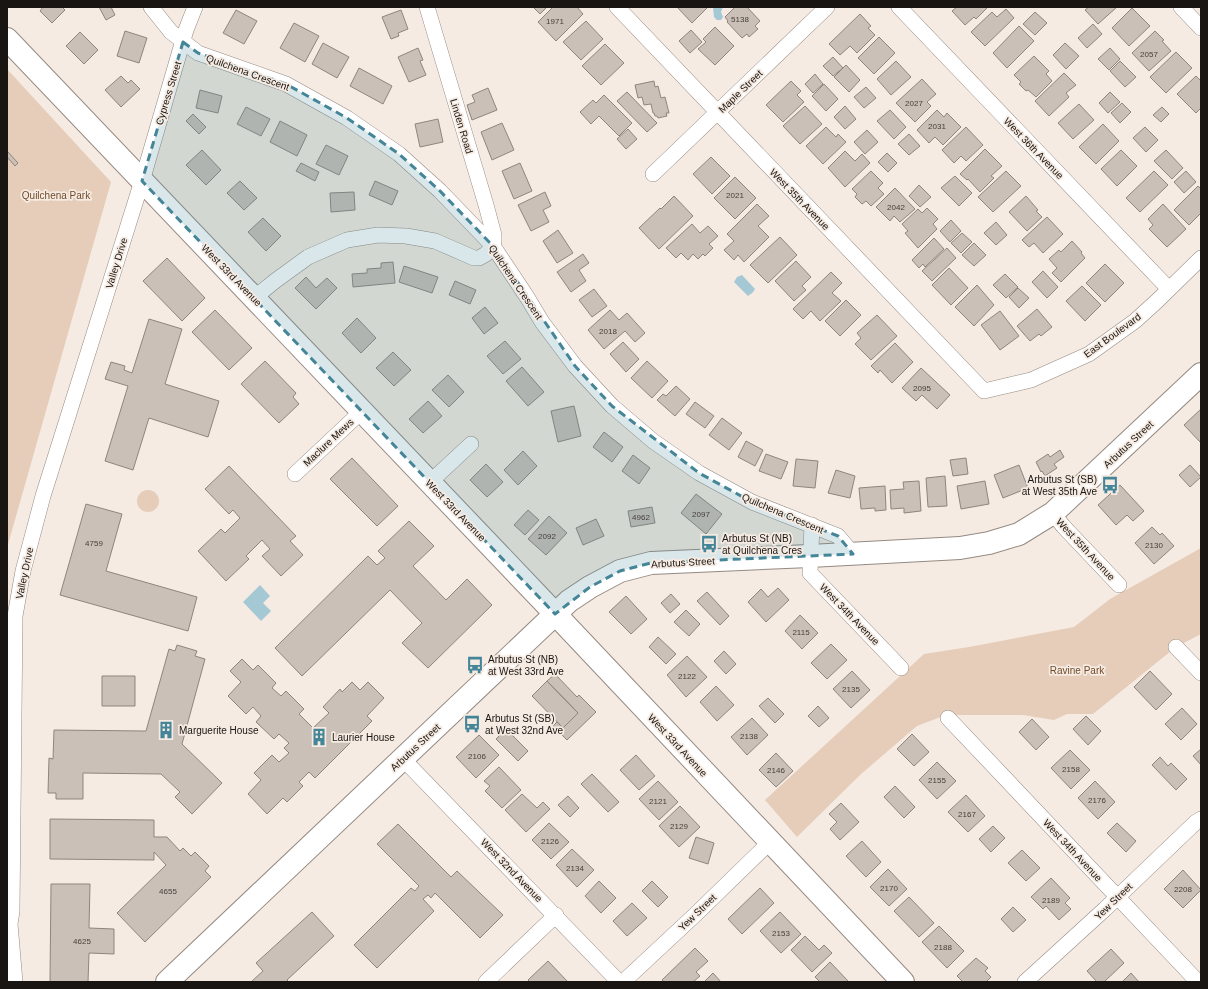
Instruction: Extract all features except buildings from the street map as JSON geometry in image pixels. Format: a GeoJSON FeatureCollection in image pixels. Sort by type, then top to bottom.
{"type":"FeatureCollection","features":[{"type":"Feature","properties":{"kind":"street","name":"Quilchena Crescent"},"geometry":{"type":"LineString","coordinates":[[151,7],[169,31],[198,54],[286,84],[347,118],[404,159],[440,191],[493,246],[542,322],[570,360],[612,406],[653,441],[699,473],[752,502],[838,536],[853,554]]}},
{"type":"Feature","properties":{"kind":"street","name":"Cypress Street"},"geometry":{"type":"LineString","coordinates":[[142,181],[186,30],[195,7]]}},
{"type":"Feature","properties":{"kind":"street","name":"Linden Road"},"geometry":{"type":"LineString","coordinates":[[427,7],[486,205],[494,235],[493,246]]}},
{"type":"Feature","properties":{"kind":"street","name":"West 35th Avenue"},"geometry":{"type":"LineString","coordinates":[[617,7],[984,391]]}},
{"type":"Feature","properties":{"kind":"street","name":"Maple Street"},"geometry":{"type":"LineString","coordinates":[[653,174],[827,7]]}},
{"type":"Feature","properties":{"kind":"street","name":"West 36th Avenue"},"geometry":{"type":"LineString","coordinates":[[899,7],[1169,289]]}},
{"type":"Feature","properties":{"kind":"street"},"geometry":{"type":"LineString","coordinates":[[1181,7],[1201,28]]}},
{"type":"Feature","properties":{"kind":"street","name":"West 33rd Avenue"},"geometry":{"type":"LineString","coordinates":[[7,39],[555,614],[903,982]]}},
{"type":"Feature","properties":{"kind":"street","name":"Valley Drive"},"geometry":{"type":"LineString","coordinates":[[15,982],[9,924],[12,911],[15,616],[23,571],[43,496],[142,181]]}},
{"type":"Feature","properties":{"kind":"street"},"geometry":{"type":"LineString","coordinates":[[254,298],[275,280],[308,257],[347,240],[378,234],[406,236],[436,242],[474,258],[479,258],[486,254],[493,246]]}},
{"type":"Feature","properties":{"kind":"street","name":"East Boulevard"},"geometry":{"type":"LineString","coordinates":[[984,391],[1031,380],[1089,354],[1135,321],[1201,258]]}},
{"type":"Feature","properties":{"kind":"street","name":"Arbutus Street"},"geometry":{"type":"LineString","coordinates":[[167,982],[555,614],[590,587],[620,571],[651,563],[960,548],[989,543],[1019,534],[1053,513],[1201,374]]}},
{"type":"Feature","properties":{"kind":"street","name":"Maclure Mews"},"geometry":{"type":"LineString","coordinates":[[295,474],[362,411]]}},
{"type":"Feature","properties":{"kind":"street"},"geometry":{"type":"LineString","coordinates":[[429,483],[471,444]]}},
{"type":"Feature","properties":{"kind":"street","name":"West 35th Avenue"},"geometry":{"type":"LineString","coordinates":[[1053,513],[1063,526],[1119,586]]}},
{"type":"Feature","properties":{"kind":"street","name":"West 34th Avenue"},"geometry":{"type":"LineString","coordinates":[[812,525],[810,573],[901,668]]}},
{"type":"Feature","properties":{"kind":"street"},"geometry":{"type":"LineString","coordinates":[[1176,647],[1201,673]]}},
{"type":"Feature","properties":{"kind":"street","name":"West 34th Avenue"},"geometry":{"type":"LineString","coordinates":[[948,718],[1198,982]]}},
{"type":"Feature","properties":{"kind":"street","name":"West 32nd Avenue"},"geometry":{"type":"LineString","coordinates":[[403,759],[556,915],[619,982]]}},
{"type":"Feature","properties":{"kind":"street","name":"Yew Street"},"geometry":{"type":"LineString","coordinates":[[1024,982],[1201,819]]}},
{"type":"Feature","properties":{"kind":"street","name":"Yew Street"},"geometry":{"type":"LineString","coordinates":[[623,982],[770,842]]}},
{"type":"Feature","properties":{"kind":"street"},"geometry":{"type":"LineString","coordinates":[[486,982],[556,915]]}},
{"type":"Feature","properties":{"kind":"highlighted area"},"geometry":{"type":"Polygon","coordinates":[[[183,42],[198,53],[286,84],[347,118],[399,154],[440,191],[493,246],[575,366],[612,406],[699,473],[752,502],[838,536],[853,554],[651,563],[620,571],[590,587],[555,614],[142,181],[183,42]]]}},
{"type":"Feature","properties":{"kind":"green space","name":"Quilchena Park"},"geometry":{"type":"Polygon","coordinates":[[[7,69],[111,182],[7,548],[7,69]]]}},
{"type":"Feature","properties":{"kind":"green space"},"geometry":{"type":"Polygon","coordinates":[[[148,490],[156,493],[159,501],[156,509],[148,512],[140,509],[137,501],[140,493],[148,490]]]}},
{"type":"Feature","properties":{"kind":"green space","name":"Ravine Park"},"geometry":{"type":"Polygon","coordinates":[[[1201,548],[1201,634],[1176,647],[1093,714],[1067,714],[1054,720],[1023,715],[946,715],[917,726],[860,775],[797,837],[765,800],[924,654],[1074,627],[1110,599],[1201,548]]]}},
{"type":"Feature","properties":{"kind":"water"},"geometry":{"type":"Polygon","coordinates":[[[713,7],[723,7],[721,12],[723,17],[721,20],[717,20],[714,17],[713,7]]]}},
{"type":"Feature","properties":{"kind":"water"},"geometry":{"type":"Polygon","coordinates":[[[742,275],[755,289],[753,293],[748,296],[734,282],[737,277],[742,275]]]}},
{"type":"Feature","properties":{"kind":"water"},"geometry":{"type":"Polygon","coordinates":[[[260,585],[270,596],[263,603],[271,611],[261,621],[243,602],[260,585]]]}},
{"type":"Feature","properties":{"kind":"place","name":"Arbutus St (SB) at West 35th Ave"},"geometry":{"type":"Point","coordinates":[1110,485]}},
{"type":"Feature","properties":{"kind":"place","name":"Arbutus St (NB) at Quilchena Cres"},"geometry":{"type":"Point","coordinates":[709,544]}},
{"type":"Feature","properties":{"kind":"place","name":"Arbutus St (NB) at West 33rd Ave"},"geometry":{"type":"Point","coordinates":[475,665]}},
{"type":"Feature","properties":{"kind":"place","name":"Arbutus St (SB) at West 32nd Ave"},"geometry":{"type":"Point","coordinates":[472,724]}},
{"type":"Feature","properties":{"kind":"place","name":"Marguerite House"},"geometry":{"type":"Point","coordinates":[166,730]}},
{"type":"Feature","properties":{"kind":"place","name":"Laurier House"},"geometry":{"type":"Point","coordinates":[319,737]}}]}
